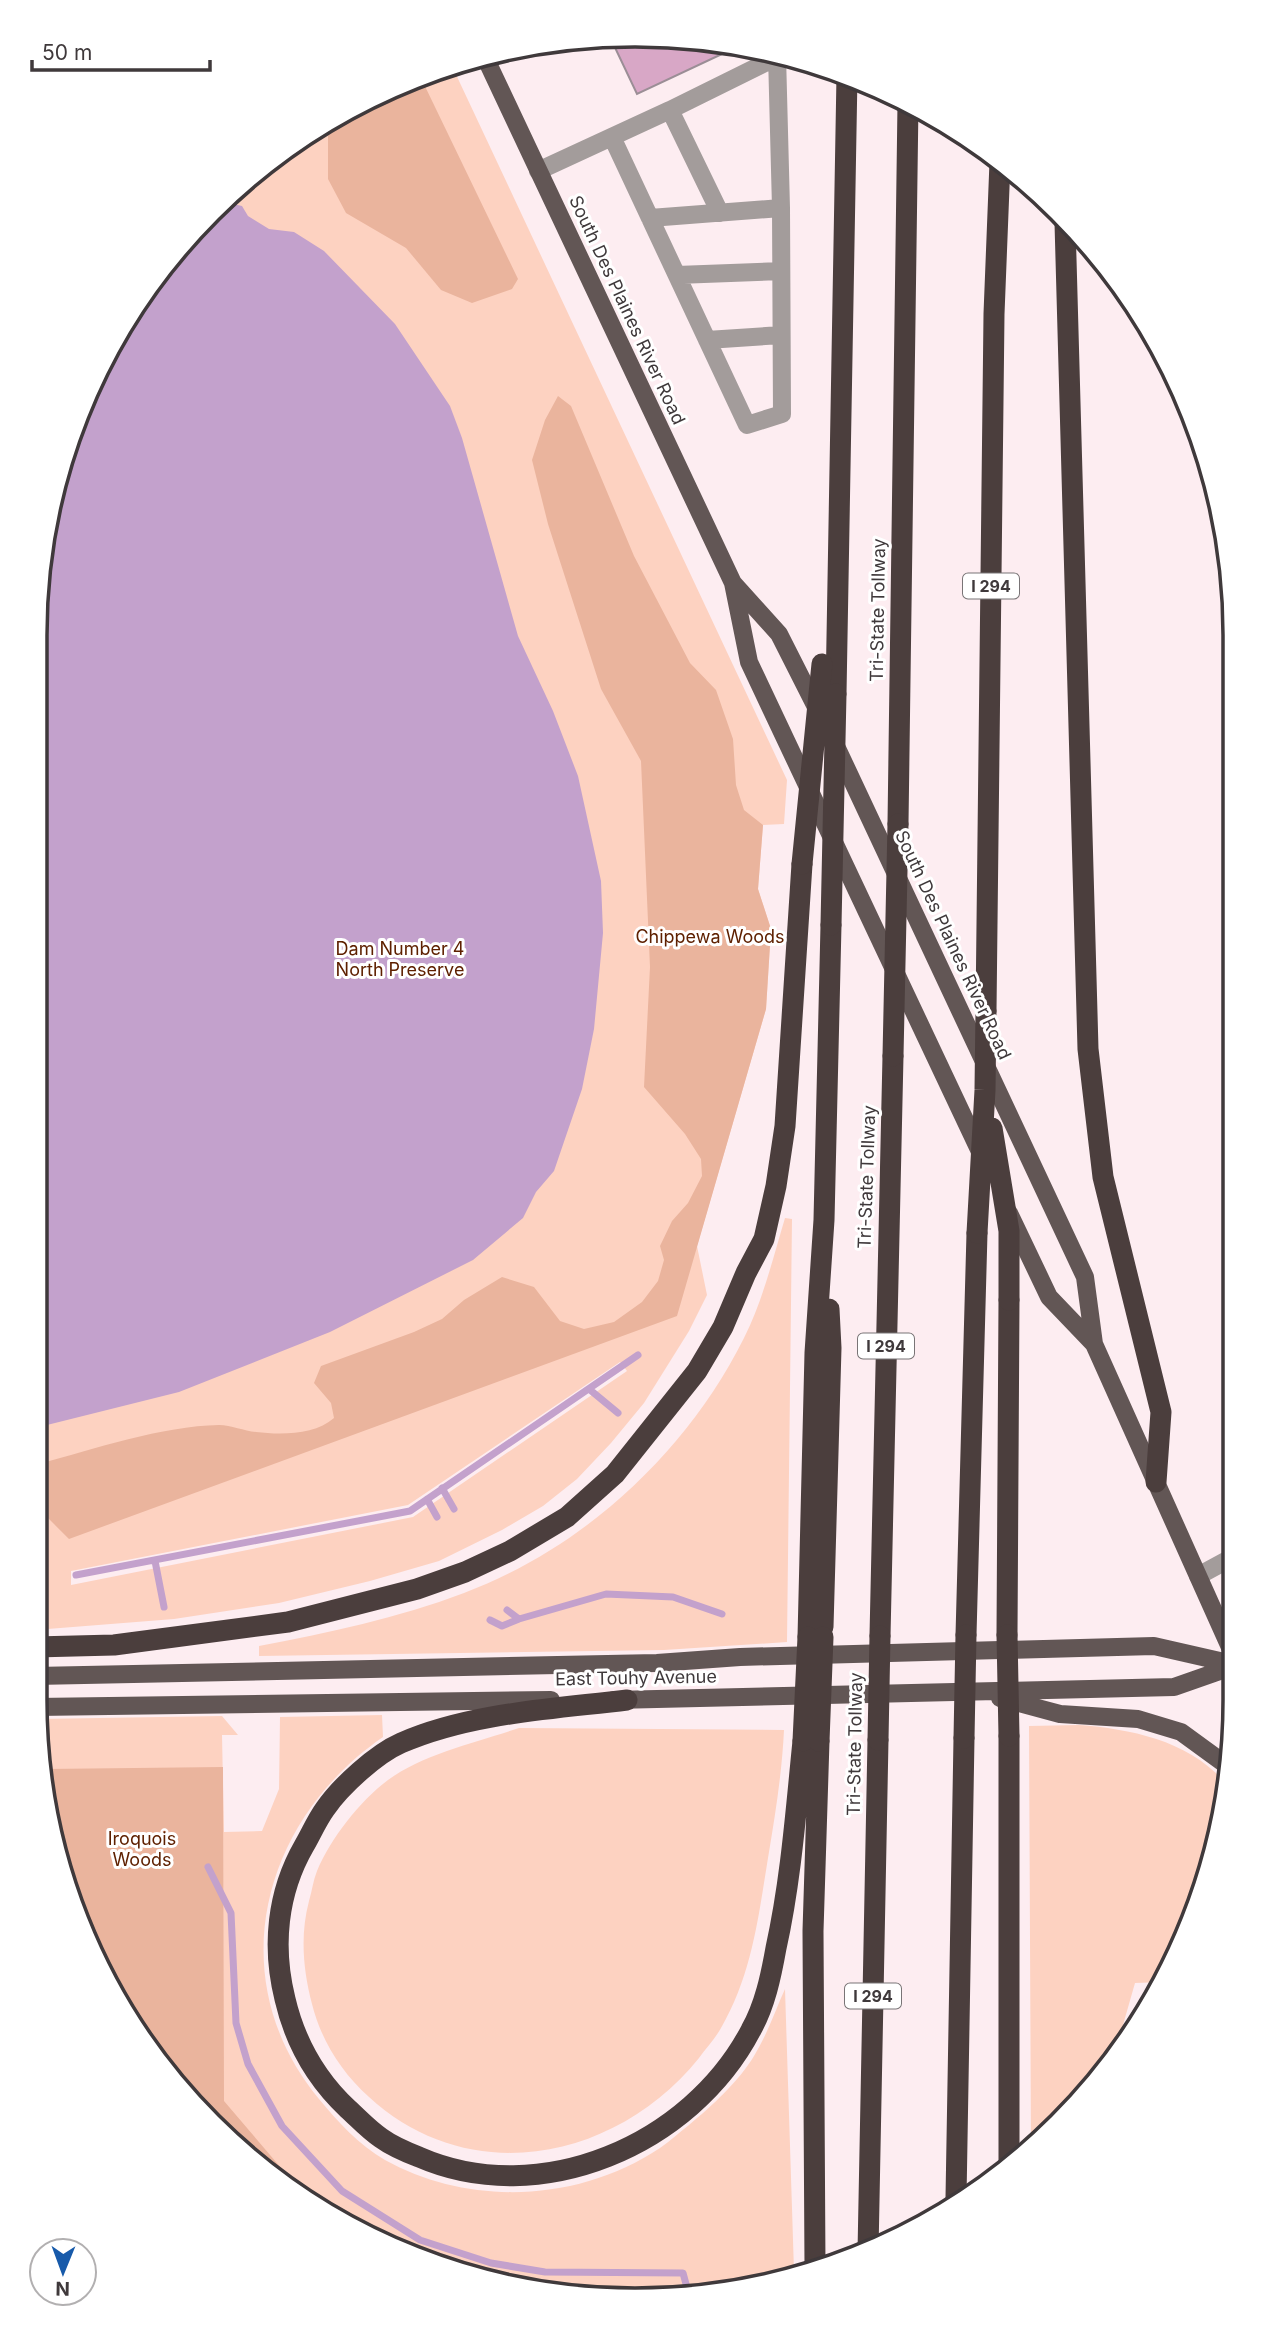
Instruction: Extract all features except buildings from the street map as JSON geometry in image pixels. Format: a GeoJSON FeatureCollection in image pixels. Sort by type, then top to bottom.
{"type":"FeatureCollection","features":[{"type":"Feature","properties":{"kind":"highway"},"geometry":{"type":"LineString","coordinates":[[815,2260],[811,1741],[831,1348],[824,1220],[843,384],[847,87]]}},
{"type":"Feature","properties":{"kind":"highway","name":"Tri-State Tollway"},"geometry":{"type":"LineString","coordinates":[[868,2239],[894,1056],[908,115]]}},
{"type":"Feature","properties":{"kind":"highway","name":"I 294"},"geometry":{"type":"LineString","coordinates":[[956,2193],[966,1635],[977,1233],[985,1090],[994,356],[1000,174]]}},
{"type":"Feature","properties":{"kind":"highway"},"geometry":{"type":"LineString","coordinates":[[1065,234],[1088,1049],[1103,1177],[1161,1412],[1156,1482]]}},
{"type":"Feature","properties":{"kind":"highway"},"geometry":{"type":"LineString","coordinates":[[47,1647],[114,1645],[288,1622],[417,1589],[465,1572],[510,1551],[566,1517],[615,1474],[697,1371],[723,1327],[746,1273],[764,1240],[776,1186],[785,1126],[802,864],[839,472]]}},
{"type":"Feature","properties":{"kind":"highway"},"geometry":{"type":"LineString","coordinates":[[985,1090],[1009,1231],[1009,2153]]}},
{"type":"Feature","properties":{"kind":"highway"},"geometry":{"type":"LineString","coordinates":[[626,1700],[503,1715],[435,1731],[398,1744],[375,1759],[326,1808],[298,1857],[283,1894],[278,1936],[279,1977],[290,2024],[311,2066],[338,2099],[382,2140],[440,2166],[493,2177],[564,2170],[591,2164],[624,2151],[652,2135],[712,2087],[752,2030],[765,1997],[788,1882],[811,1741]]}},
{"type":"Feature","properties":{"kind":"main road","name":"South Des Plaines River Road"},"geometry":{"type":"LineString","coordinates":[[489,66],[733,583],[749,662],[1049,1297],[1094,1344]]}},
{"type":"Feature","properties":{"kind":"main road","name":"South Des Plaines River Road"},"geometry":{"type":"LineString","coordinates":[[733,583],[779,634],[850,773],[1085,1277],[1094,1344],[1223,1632]]}},
{"type":"Feature","properties":{"kind":"main road","name":"East Touhy Avenue"},"geometry":{"type":"LineString","coordinates":[[47,1676],[657,1663],[740,1657],[1154,1646],[1223,1662]]}},
{"type":"Feature","properties":{"kind":"main road","name":"East Touhy Avenue"},"geometry":{"type":"LineString","coordinates":[[47,1707],[626,1700],[1174,1687],[1223,1669]]}},
{"type":"Feature","properties":{"kind":"main road"},"geometry":{"type":"LineString","coordinates":[[979,1692],[1060,1714],[1138,1719],[1181,1732],[1219,1760]]}},
{"type":"Feature","properties":{"kind":"lane"},"geometry":{"type":"LineString","coordinates":[[538,171],[670,110],[763,62]]}},
{"type":"Feature","properties":{"kind":"lane"},"geometry":{"type":"LineString","coordinates":[[612,137],[747,425],[782,414],[781,208],[774,64]]}},
{"type":"Feature","properties":{"kind":"lane"},"geometry":{"type":"LineString","coordinates":[[670,110],[719,213]]}},
{"type":"Feature","properties":{"kind":"lane"},"geometry":{"type":"LineString","coordinates":[[650,218],[781,208]]}},
{"type":"Feature","properties":{"kind":"lane"},"geometry":{"type":"LineString","coordinates":[[677,275],[781,271]]}},
{"type":"Feature","properties":{"kind":"lane"},"geometry":{"type":"LineString","coordinates":[[707,340],[781,335]]}},
{"type":"Feature","properties":{"kind":"lane"},"geometry":{"type":"LineString","coordinates":[[1198,1576],[1223,1562]]}},
{"type":"Feature","properties":{"kind":"green space","name":"Dam Number 4 North Preserve"},"geometry":{"type":"Polygon","coordinates":[[[456,75],[787,780],[784,824],[763,825],[758,889],[771,929],[766,1009],[697,1246],[707,1295],[689,1331],[644,1403],[577,1479],[543,1506],[439,1561],[279,1603],[174,1619],[47,1629],[47,635],[52,558],[67,483],[92,410],[126,341],[146,308],[193,247],[247,193],[308,146],[375,108],[456,75]],[[620,1362],[408,1505],[71,1571],[71,1585],[413,1517],[627,1371],[620,1362]]]}},
{"type":"Feature","properties":{"kind":"green space"},"geometry":{"type":"Polygon","coordinates":[[[425,86],[518,279],[512,289],[472,303],[441,290],[406,248],[346,213],[328,179],[328,134],[375,108],[425,86]]]}},
{"type":"Feature","properties":{"kind":"green space","name":"Chippewa Woods"},"geometry":{"type":"Polygon","coordinates":[[[558,396],[571,406],[634,556],[690,663],[716,690],[733,739],[736,785],[744,810],[763,825],[758,889],[771,929],[766,1009],[677,1316],[69,1539],[47,1517],[47,1462],[128,1439],[197,1426],[224,1425],[276,1433],[317,1428],[334,1418],[331,1403],[314,1383],[321,1366],[442,1319],[464,1300],[502,1277],[534,1287],[560,1321],[584,1329],[614,1322],[642,1302],[658,1281],[664,1260],[660,1246],[672,1221],[688,1203],[702,1176],[701,1159],[685,1134],[644,1087],[650,967],[641,761],[601,689],[548,524],[532,460],[545,420],[558,396]]]}},
{"type":"Feature","properties":{"kind":"green space"},"geometry":{"type":"Polygon","coordinates":[[[785,1218],[792,1219],[787,1642],[664,1650],[259,1656],[259,1646],[363,1624],[464,1593],[508,1574],[590,1523],[662,1457],[693,1420],[721,1380],[757,1309],[785,1218]]]}},
{"type":"Feature","properties":{"kind":"green space"},"geometry":{"type":"Polygon","coordinates":[[[382,1715],[383,1737],[341,1772],[308,1812],[283,1857],[268,1904],[264,1954],[270,2004],[288,2052],[319,2099],[341,2124],[357,2140],[385,2160],[452,2186],[524,2192],[560,2188],[595,2179],[628,2166],[660,2148],[707,2110],[733,2084],[754,2056],[785,1989],[794,2266],[712,2283],[635,2288],[558,2283],[483,2268],[410,2243],[341,2209],[277,2166],[219,2116],[193,2088],[146,2027],[108,1960],[92,1925],[78,1889],[59,1815],[52,1777],[48,1719],[222,1716],[238,1735],[222,1735],[224,1832],[262,1831],[279,1789],[280,1717],[382,1715]]]}},
{"type":"Feature","properties":{"kind":"green space"},"geometry":{"type":"Polygon","coordinates":[[[1079,1725],[1139,1734],[1178,1747],[1196,1757],[1218,1776],[1203,1852],[1192,1889],[1162,1960],[1150,1982],[1135,1983],[1121,2030],[1101,2058],[1077,2088],[1031,2135],[1029,1726],[1079,1725]]]}},
{"type":"Feature","properties":{"kind":"green space"},"geometry":{"type":"Polygon","coordinates":[[[519,1728],[784,1730],[776,1810],[752,1946],[732,2008],[716,2036],[665,2093],[627,2120],[585,2140],[541,2151],[496,2152],[452,2144],[409,2126],[359,2087],[333,2055],[316,2017],[306,1978],[304,1940],[306,1914],[317,1871],[338,1834],[367,1799],[388,1780],[417,1763],[519,1728]]]}},
{"type":"Feature","properties":{"kind":"green space","name":"Iroquois Woods"},"geometry":{"type":"Polygon","coordinates":[[[223,1767],[224,2101],[284,2171],[247,2142],[193,2088],[146,2027],[126,1994],[92,1925],[78,1889],[67,1852],[51,1769],[223,1767]]]}},
{"type":"Feature","properties":{"kind":"shaded area","name":"Dam Number 4 North Preserve"},"geometry":{"type":"Polygon","coordinates":[[[235,204],[242,206],[248,216],[269,229],[294,232],[324,251],[395,324],[450,406],[462,438],[518,636],[553,711],[578,776],[601,881],[603,933],[594,1029],[582,1089],[554,1171],[536,1192],[523,1218],[473,1260],[330,1332],[179,1392],[47,1425],[47,635],[52,558],[59,520],[78,446],[92,410],[126,341],[146,308],[193,247],[235,204]]]}},
{"type":"Feature","properties":{"kind":"waterway"},"geometry":{"type":"LineString","coordinates":[[76,1575],[410,1511],[638,1355]]}},
{"type":"Feature","properties":{"kind":"waterway"},"geometry":{"type":"LineString","coordinates":[[589,1389],[618,1413]]}},
{"type":"Feature","properties":{"kind":"waterway"},"geometry":{"type":"LineString","coordinates":[[442,1488],[454,1509]]}},
{"type":"Feature","properties":{"kind":"waterway"},"geometry":{"type":"LineString","coordinates":[[427,1499],[437,1517]]}},
{"type":"Feature","properties":{"kind":"waterway"},"geometry":{"type":"LineString","coordinates":[[155,1561],[164,1607]]}},
{"type":"Feature","properties":{"kind":"waterway"},"geometry":{"type":"LineString","coordinates":[[507,1610],[519,1619],[606,1594],[673,1597],[722,1614]]}},
{"type":"Feature","properties":{"kind":"waterway"},"geometry":{"type":"LineString","coordinates":[[490,1620],[502,1626],[519,1619]]}},
{"type":"Feature","properties":{"kind":"waterway"},"geometry":{"type":"LineString","coordinates":[[208,1867],[231,1913],[236,2023],[248,2064],[282,2126],[342,2191],[420,2240],[491,2263],[545,2272],[683,2273],[686,2285]]}}]}
